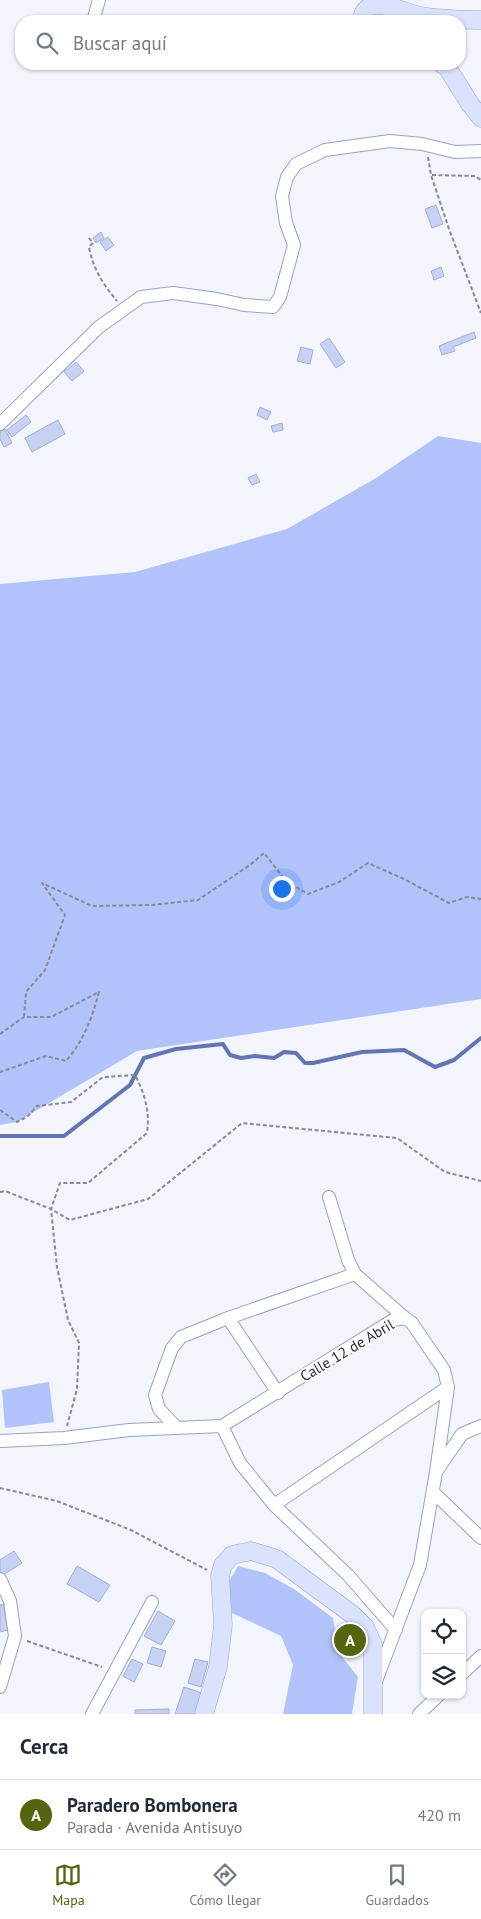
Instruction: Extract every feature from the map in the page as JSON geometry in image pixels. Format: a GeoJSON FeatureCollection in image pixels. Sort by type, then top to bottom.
{"type":"FeatureCollection","features":[{"type":"Feature","properties":{"kind":"street"},"geometry":{"type":"LineString","coordinates":[[95,15],[99,0]]}},
{"type":"Feature","properties":{"kind":"street"},"geometry":{"type":"LineString","coordinates":[[363,15],[366,9],[374,5],[418,15]]}},
{"type":"Feature","properties":{"kind":"street"},"geometry":{"type":"LineString","coordinates":[[466,19],[481,20]]}},
{"type":"Feature","properties":{"kind":"street"},"geometry":{"type":"LineString","coordinates":[[449,70],[481,118]]}},
{"type":"Feature","properties":{"kind":"street"},"geometry":{"type":"LineString","coordinates":[[0,424],[99,327],[141,297],[172,294],[273,308],[280,297],[294,244],[286,223],[282,196],[287,177],[296,164],[325,150],[390,141],[422,144],[455,152],[481,151]]}},
{"type":"Feature","properties":{"kind":"street"},"geometry":{"type":"LineString","coordinates":[[329,1197],[348,1260],[355,1274],[405,1318]]}},
{"type":"Feature","properties":{"kind":"street"},"geometry":{"type":"LineString","coordinates":[[177,1428],[159,1409],[155,1395],[172,1348],[181,1337],[228,1318],[355,1274]]}},
{"type":"Feature","properties":{"kind":"street"},"geometry":{"type":"LineString","coordinates":[[228,1318],[278,1392]]}},
{"type":"Feature","properties":{"kind":"street","name":"Calle 12 de Abril"},"geometry":{"type":"LineString","coordinates":[[222,1426],[393,1320],[405,1318],[412,1324],[444,1370],[448,1387],[420,1565],[373,1688]]}},
{"type":"Feature","properties":{"kind":"street"},"geometry":{"type":"LineString","coordinates":[[274,1505],[448,1387]]}},
{"type":"Feature","properties":{"kind":"street"},"geometry":{"type":"LineString","coordinates":[[0,1440],[64,1438],[129,1430],[222,1426],[240,1464],[274,1505],[348,1575],[396,1630]]}},
{"type":"Feature","properties":{"kind":"street","name":"Calle 12 de Abril"},"geometry":{"type":"LineString","coordinates":[[436,1472],[462,1434],[481,1426]]}},
{"type":"Feature","properties":{"kind":"street"},"geometry":{"type":"LineString","coordinates":[[433,1492],[481,1538]]}},
{"type":"Feature","properties":{"kind":"street"},"geometry":{"type":"LineString","coordinates":[[204,1714],[218,1667],[223,1625],[220,1576],[223,1565],[232,1555],[251,1551],[277,1559],[353,1615],[365,1627],[373,1645],[373,1714]]}},
{"type":"Feature","properties":{"kind":"street"},"geometry":{"type":"LineString","coordinates":[[0,1579],[10,1601],[15,1636],[0,1687]]}},
{"type":"Feature","properties":{"kind":"street"},"geometry":{"type":"LineString","coordinates":[[92,1714],[152,1602]]}},
{"type":"Feature","properties":{"kind":"street"},"geometry":{"type":"LineString","coordinates":[[466,1670],[481,1656]]}},
{"type":"Feature","properties":{"kind":"street"},"geometry":{"type":"LineString","coordinates":[[420,1714],[435,1699]]}},
{"type":"Feature","properties":{"kind":"path"},"geometry":{"type":"LineString","coordinates":[[422,144],[429,159],[431,175],[449,229],[481,313]]}},
{"type":"Feature","properties":{"kind":"path"},"geometry":{"type":"LineString","coordinates":[[431,175],[475,176],[481,180]]}},
{"type":"Feature","properties":{"kind":"path"},"geometry":{"type":"LineString","coordinates":[[90,238],[93,243],[89,247],[91,259],[102,283],[124,308]]}},
{"type":"Feature","properties":{"kind":"path"},"geometry":{"type":"LineString","coordinates":[[24,1016],[26,992],[45,970],[65,915],[42,884],[92,906],[152,905],[198,900],[250,865],[264,853],[286,881],[308,894],[339,882],[368,862],[449,903],[467,897],[481,899]]}},
{"type":"Feature","properties":{"kind":"path"},"geometry":{"type":"LineString","coordinates":[[0,1034],[24,1016],[51,1017],[99,992],[86,1032],[66,1061],[46,1056],[0,1072]]}},
{"type":"Feature","properties":{"kind":"path"},"geometry":{"type":"LineString","coordinates":[[0,1110],[17,1122],[27,1117],[37,1106],[71,1102],[103,1077],[135,1075],[146,1101],[149,1118],[147,1133],[88,1183],[60,1183],[51,1209],[57,1267],[68,1320],[79,1342],[76,1389],[64,1438]]}},
{"type":"Feature","properties":{"kind":"path"},"geometry":{"type":"LineString","coordinates":[[0,1192],[4,1191],[51,1209],[70,1220],[148,1199],[242,1123],[397,1138],[445,1172],[481,1181]]}},
{"type":"Feature","properties":{"kind":"path"},"geometry":{"type":"LineString","coordinates":[[0,1488],[57,1501],[132,1530],[220,1576]]}},
{"type":"Feature","properties":{"kind":"path"},"geometry":{"type":"LineString","coordinates":[[15,1636],[114,1672]]}},
{"type":"Feature","properties":{"kind":"shaded area"},"geometry":{"type":"Polygon","coordinates":[[[438,436],[481,443],[481,999],[137,1051],[17,1122],[0,1125],[0,584],[135,572],[287,529],[376,478],[438,436]]]}},
{"type":"Feature","properties":{"kind":"shaded area"},"geometry":{"type":"Polygon","coordinates":[[[49,1382],[54,1422],[5,1428],[2,1390],[49,1382]]]}},
{"type":"Feature","properties":{"kind":"shaded area"},"geometry":{"type":"Polygon","coordinates":[[[238,1566],[265,1573],[294,1589],[333,1618],[338,1652],[358,1677],[352,1714],[283,1714],[293,1665],[281,1636],[232,1613],[228,1583],[238,1566]]]}},
{"type":"Feature","properties":{"kind":"building"},"geometry":{"type":"Polygon","coordinates":[[[436,205],[443,224],[432,228],[425,209],[436,205]]]}},
{"type":"Feature","properties":{"kind":"building"},"geometry":{"type":"Polygon","coordinates":[[[101,232],[104,238],[96,243],[93,238],[101,232]]]}},
{"type":"Feature","properties":{"kind":"building"},"geometry":{"type":"Polygon","coordinates":[[[108,237],[114,245],[106,251],[100,242],[108,237]]]}},
{"type":"Feature","properties":{"kind":"building"},"geometry":{"type":"Polygon","coordinates":[[[441,267],[444,276],[434,280],[431,271],[441,267]]]}},
{"type":"Feature","properties":{"kind":"building"},"geometry":{"type":"Polygon","coordinates":[[[474,332],[476,338],[453,347],[455,351],[442,355],[439,346],[474,332]]]}},
{"type":"Feature","properties":{"kind":"building"},"geometry":{"type":"Polygon","coordinates":[[[329,338],[345,362],[336,368],[320,344],[329,338]]]}},
{"type":"Feature","properties":{"kind":"building"},"geometry":{"type":"Polygon","coordinates":[[[301,347],[313,350],[310,364],[297,361],[301,347]]]}},
{"type":"Feature","properties":{"kind":"building"},"geometry":{"type":"Polygon","coordinates":[[[76,362],[84,371],[72,381],[64,372],[76,362]]]}},
{"type":"Feature","properties":{"kind":"building"},"geometry":{"type":"Polygon","coordinates":[[[260,407],[271,412],[267,420],[257,415],[260,407]]]}},
{"type":"Feature","properties":{"kind":"building"},"geometry":{"type":"Polygon","coordinates":[[[26,415],[31,422],[12,437],[7,430],[26,415]]]}},
{"type":"Feature","properties":{"kind":"building"},"geometry":{"type":"Polygon","coordinates":[[[58,420],[65,434],[32,452],[25,438],[58,420]]]}},
{"type":"Feature","properties":{"kind":"building"},"geometry":{"type":"Polygon","coordinates":[[[282,423],[283,430],[273,432],[271,426],[282,423]]]}},
{"type":"Feature","properties":{"kind":"building"},"geometry":{"type":"Polygon","coordinates":[[[5,429],[12,443],[4,447],[0,439],[0,432],[5,429]]]}},
{"type":"Feature","properties":{"kind":"building"},"geometry":{"type":"Polygon","coordinates":[[[256,474],[260,482],[252,485],[248,478],[256,474]]]}},
{"type":"Feature","properties":{"kind":"building"},"geometry":{"type":"Polygon","coordinates":[[[14,1551],[22,1563],[3,1575],[0,1570],[0,1560],[14,1551]]]}},
{"type":"Feature","properties":{"kind":"building"},"geometry":{"type":"Polygon","coordinates":[[[77,1566],[110,1585],[99,1602],[67,1584],[77,1566]]]}},
{"type":"Feature","properties":{"kind":"building"},"geometry":{"type":"Polygon","coordinates":[[[3,1604],[8,1630],[0,1632],[0,1605],[3,1604]]]}},
{"type":"Feature","properties":{"kind":"building"},"geometry":{"type":"Polygon","coordinates":[[[158,1611],[175,1621],[161,1645],[144,1636],[158,1611]]]}},
{"type":"Feature","properties":{"kind":"building"},"geometry":{"type":"Polygon","coordinates":[[[152,1647],[166,1651],[161,1667],[147,1663],[152,1647]]]}},
{"type":"Feature","properties":{"kind":"building"},"geometry":{"type":"Polygon","coordinates":[[[132,1659],[143,1664],[134,1682],[123,1676],[132,1659]]]}},
{"type":"Feature","properties":{"kind":"building"},"geometry":{"type":"Polygon","coordinates":[[[195,1659],[208,1662],[201,1687],[188,1683],[195,1659]]]}},
{"type":"Feature","properties":{"kind":"building"},"geometry":{"type":"Polygon","coordinates":[[[184,1687],[205,1694],[198,1714],[175,1714],[184,1687]]]}},
{"type":"Feature","properties":{"kind":"building"},"geometry":{"type":"Polygon","coordinates":[[[169,1709],[169,1714],[135,1714],[135,1710],[169,1709]]]}},
{"type":"Feature","properties":{"kind":"waterway"},"geometry":{"type":"LineString","coordinates":[[0,1136],[64,1136],[130,1085],[144,1058],[176,1049],[223,1044],[230,1055],[241,1058],[255,1056],[274,1058],[284,1052],[296,1053],[305,1063],[313,1063],[362,1052],[404,1050],[435,1067],[454,1060],[481,1038]]}},
{"type":"Feature","properties":{"kind":"place","name":"Paradero Bombonera"},"geometry":{"type":"Point","coordinates":[350,1640]}}]}
